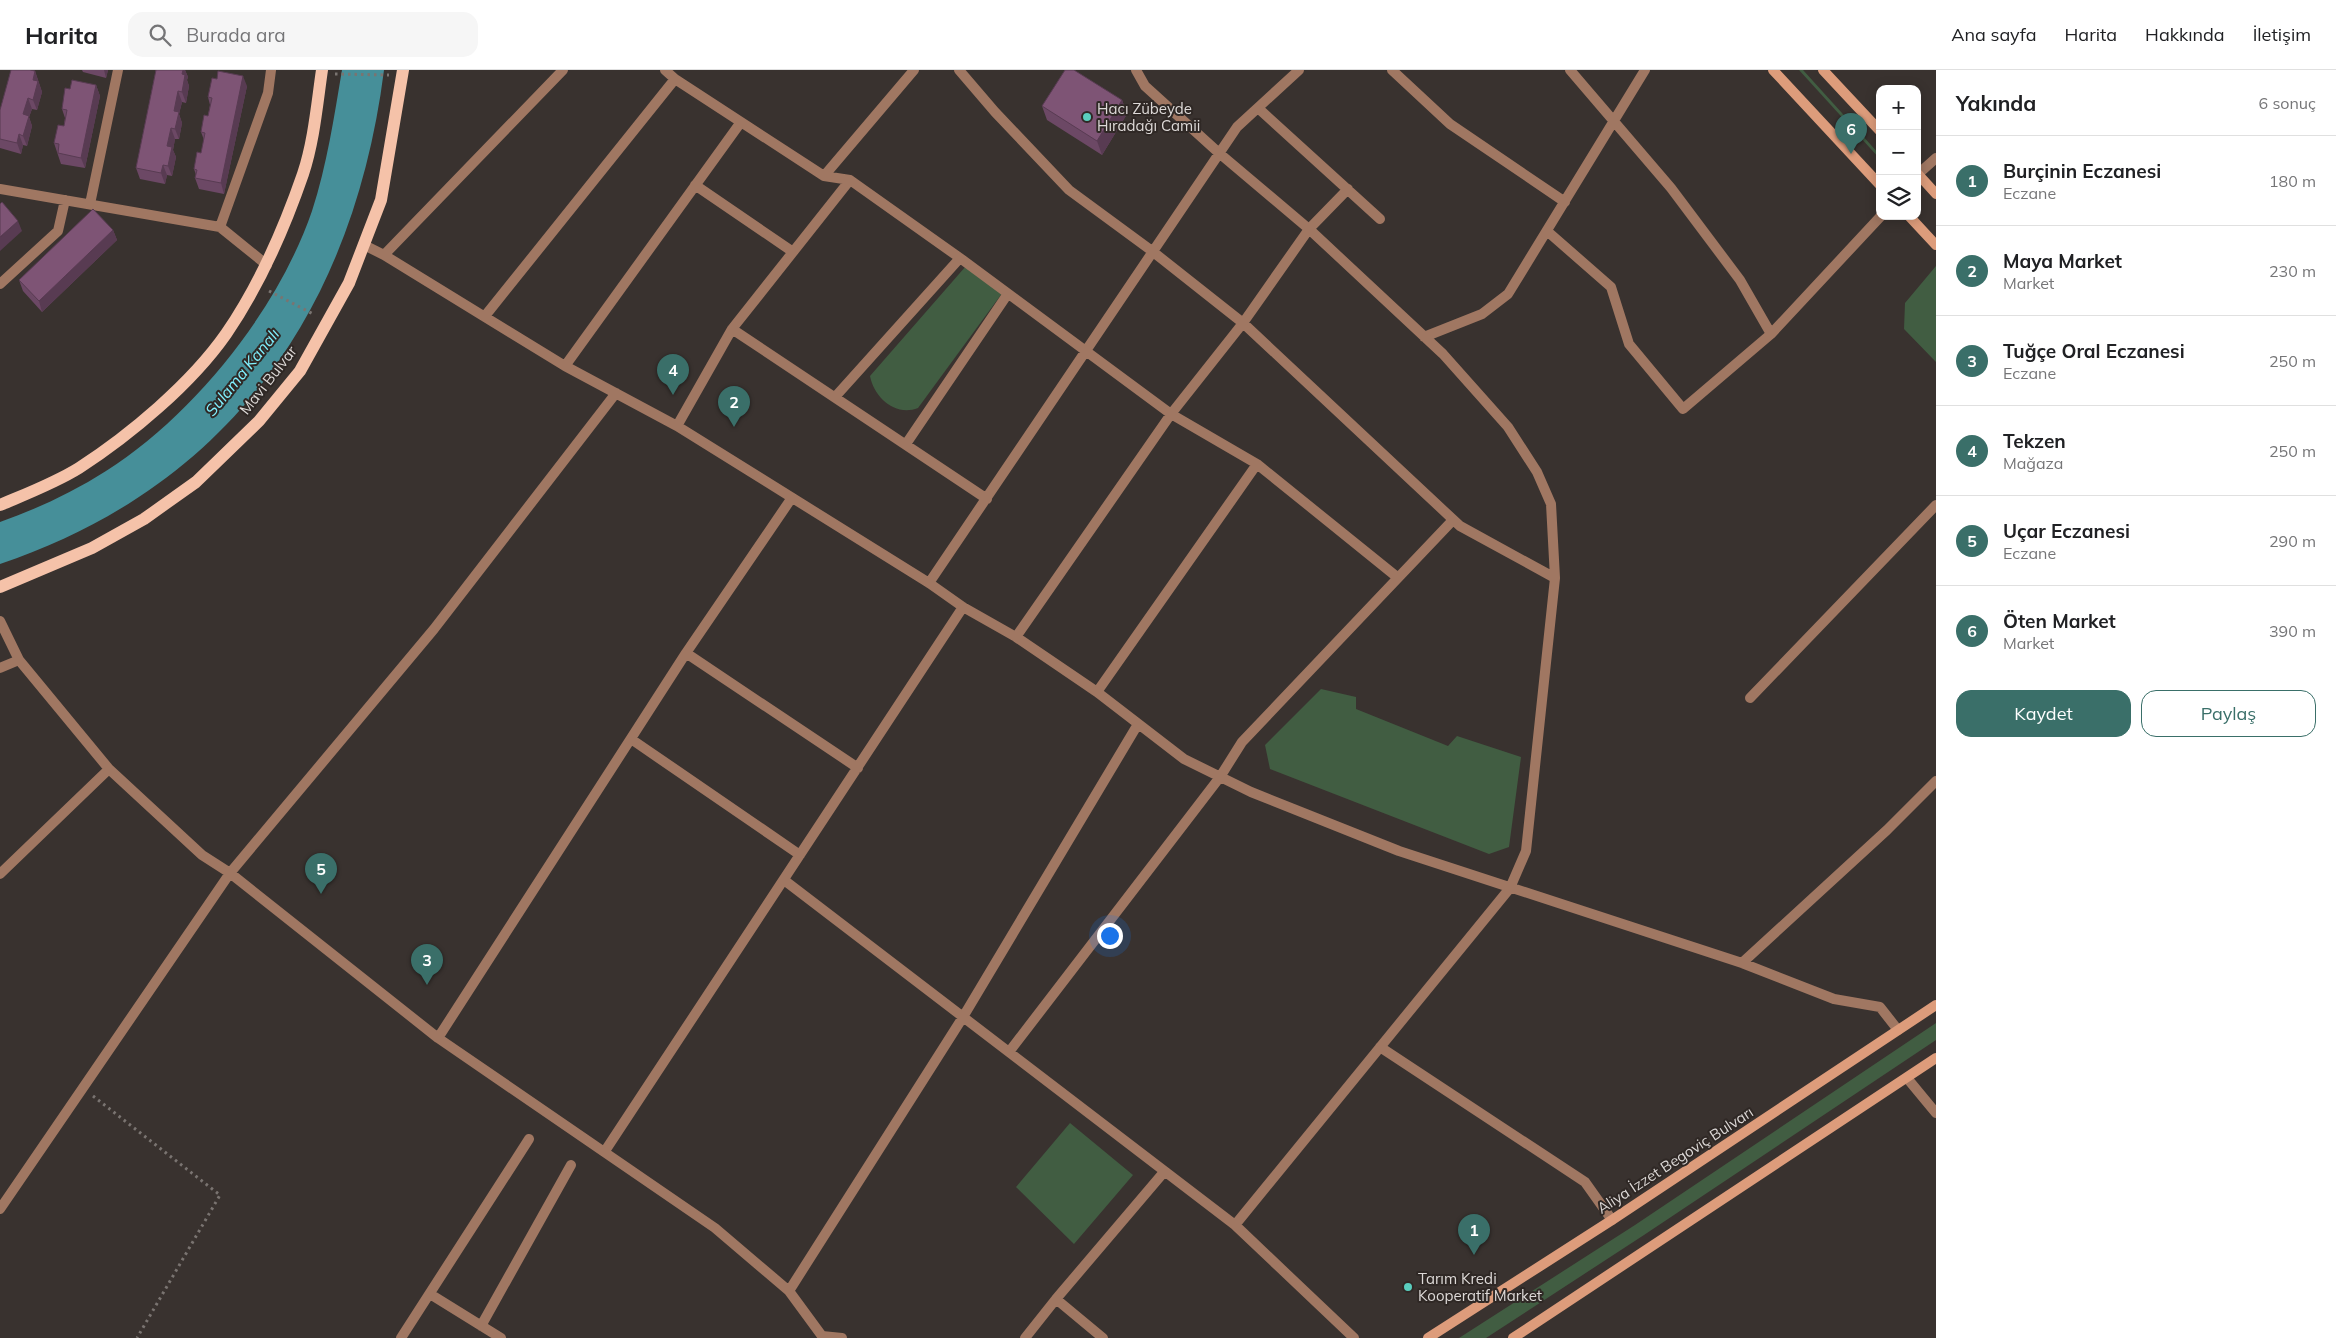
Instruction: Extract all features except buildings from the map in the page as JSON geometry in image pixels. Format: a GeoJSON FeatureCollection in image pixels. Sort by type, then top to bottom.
{"type":"FeatureCollection","features":[{"type":"Feature","properties":{"kind":"main road"},"geometry":{"type":"LineString","coordinates":[[1773,70],[1876,180]]}},
{"type":"Feature","properties":{"kind":"main road"},"geometry":{"type":"LineString","coordinates":[[1823,70],[1879,130]]}},
{"type":"Feature","properties":{"kind":"main road"},"geometry":{"type":"LineString","coordinates":[[0,505],[77,469],[133,430],[181,386],[225,334],[267,265],[303,173],[327,72]]}},
{"type":"Feature","properties":{"kind":"main road","name":"Mavi Bulvar"},"geometry":{"type":"LineString","coordinates":[[0,587],[92,548],[144,519],[196,482],[259,421],[300,371],[349,282],[381,200],[397,73]]}},
{"type":"Feature","properties":{"kind":"main road"},"geometry":{"type":"LineString","coordinates":[[1919,175],[1936,194]]}},
{"type":"Feature","properties":{"kind":"main road"},"geometry":{"type":"LineString","coordinates":[[1913,220],[1936,245]]}},
{"type":"Feature","properties":{"kind":"main road","name":"Aliya İzzet Begoviç Bulvarı"},"geometry":{"type":"LineString","coordinates":[[1428,1338],[1612,1220],[1936,1005]]}},
{"type":"Feature","properties":{"kind":"main road"},"geometry":{"type":"LineString","coordinates":[[1513,1338],[1936,1058]]}},
{"type":"Feature","properties":{"kind":"street"},"geometry":{"type":"LineString","coordinates":[[90,204],[118,70]]}},
{"type":"Feature","properties":{"kind":"street"},"geometry":{"type":"LineString","coordinates":[[220,227],[268,93],[271,70]]}},
{"type":"Feature","properties":{"kind":"street"},"geometry":{"type":"LineString","coordinates":[[384,255],[563,70]]}},
{"type":"Feature","properties":{"kind":"street"},"geometry":{"type":"LineString","coordinates":[[665,70],[675,79],[824,176],[850,180],[960,258],[1171,414],[1256,464],[1397,577]]}},
{"type":"Feature","properties":{"kind":"street"},"geometry":{"type":"LineString","coordinates":[[824,176],[914,70]]}},
{"type":"Feature","properties":{"kind":"street"},"geometry":{"type":"LineString","coordinates":[[959,70],[995,112],[1069,190],[1152,251],[1243,323],[1460,526],[1555,578]]}},
{"type":"Feature","properties":{"kind":"street"},"geometry":{"type":"LineString","coordinates":[[1136,70],[1145,86],[1219,154],[1308,229],[1443,354],[1508,427],[1536,472],[1551,504],[1555,578],[1526,851],[1510,888],[1234,1225]]}},
{"type":"Feature","properties":{"kind":"street"},"geometry":{"type":"LineString","coordinates":[[930,583],[1085,350],[1237,127],[1299,70]]}},
{"type":"Feature","properties":{"kind":"street"},"geometry":{"type":"LineString","coordinates":[[1392,70],[1450,124],[1564,202]]}},
{"type":"Feature","properties":{"kind":"street"},"geometry":{"type":"LineString","coordinates":[[1570,70],[1671,188],[1740,280],[1772,334]]}},
{"type":"Feature","properties":{"kind":"street"},"geometry":{"type":"LineString","coordinates":[[1424,337],[1482,314],[1508,294],[1645,70]]}},
{"type":"Feature","properties":{"kind":"street"},"geometry":{"type":"LineString","coordinates":[[485,316],[675,79]]}},
{"type":"Feature","properties":{"kind":"street"},"geometry":{"type":"LineString","coordinates":[[1258,108],[1380,219]]}},
{"type":"Feature","properties":{"kind":"street"},"geometry":{"type":"LineString","coordinates":[[565,366],[741,122]]}},
{"type":"Feature","properties":{"kind":"street"},"geometry":{"type":"LineString","coordinates":[[1921,171],[1936,158]]}},
{"type":"Feature","properties":{"kind":"street"},"geometry":{"type":"LineString","coordinates":[[676,426],[732,329],[850,180]]}},
{"type":"Feature","properties":{"kind":"street"},"geometry":{"type":"LineString","coordinates":[[695,185],[793,252]]}},
{"type":"Feature","properties":{"kind":"street"},"geometry":{"type":"LineString","coordinates":[[0,188],[220,227],[267,265]]}},
{"type":"Feature","properties":{"kind":"street"},"geometry":{"type":"LineString","coordinates":[[1016,637],[1171,414],[1243,323],[1308,229],[1348,189]]}},
{"type":"Feature","properties":{"kind":"street"},"geometry":{"type":"LineString","coordinates":[[0,284],[58,231],[65,200]]}},
{"type":"Feature","properties":{"kind":"street"},"geometry":{"type":"LineString","coordinates":[[1547,231],[1611,287],[1629,344],[1683,409],[1772,334],[1877,220]]}},
{"type":"Feature","properties":{"kind":"street"},"geometry":{"type":"LineString","coordinates":[[364,245],[384,255],[565,366],[676,426],[930,583],[963,607],[1016,637],[1097,692],[1184,759],[1251,792],[1399,851],[1742,963],[1834,999],[1880,1007],[1898,1030]]}},
{"type":"Feature","properties":{"kind":"street"},"geometry":{"type":"LineString","coordinates":[[835,397],[960,258]]}},
{"type":"Feature","properties":{"kind":"street"},"geometry":{"type":"LineString","coordinates":[[906,444],[1008,295]]}},
{"type":"Feature","properties":{"kind":"street"},"geometry":{"type":"LineString","coordinates":[[732,329],[988,498]]}},
{"type":"Feature","properties":{"kind":"street"},"geometry":{"type":"LineString","coordinates":[[0,1209],[230,873],[434,629],[616,393]]}},
{"type":"Feature","properties":{"kind":"street"},"geometry":{"type":"LineString","coordinates":[[1097,692],[1256,464]]}},
{"type":"Feature","properties":{"kind":"street"},"geometry":{"type":"LineString","coordinates":[[438,1038],[686,653],[790,498]]}},
{"type":"Feature","properties":{"kind":"street"},"geometry":{"type":"LineString","coordinates":[[1750,698],[1936,504]]}},
{"type":"Feature","properties":{"kind":"street"},"geometry":{"type":"LineString","coordinates":[[1009,1052],[1220,777],[1242,742],[1453,520]]}},
{"type":"Feature","properties":{"kind":"street"},"geometry":{"type":"LineString","coordinates":[[605,1151],[963,607]]}},
{"type":"Feature","properties":{"kind":"street"},"geometry":{"type":"LineString","coordinates":[[0,621],[18,660],[108,769],[202,855],[230,873],[438,1038],[715,1228],[789,1291],[822,1336],[842,1338]]}},
{"type":"Feature","properties":{"kind":"street"},"geometry":{"type":"LineString","coordinates":[[686,653],[858,768]]}},
{"type":"Feature","properties":{"kind":"street"},"geometry":{"type":"LineString","coordinates":[[0,668],[18,660]]}},
{"type":"Feature","properties":{"kind":"street"},"geometry":{"type":"LineString","coordinates":[[789,1291],[964,1017],[1138,724]]}},
{"type":"Feature","properties":{"kind":"street"},"geometry":{"type":"LineString","coordinates":[[631,739],[800,856]]}},
{"type":"Feature","properties":{"kind":"street"},"geometry":{"type":"LineString","coordinates":[[0,874],[108,769]]}},
{"type":"Feature","properties":{"kind":"street"},"geometry":{"type":"LineString","coordinates":[[1742,963],[1887,830],[1936,781]]}},
{"type":"Feature","properties":{"kind":"street"},"geometry":{"type":"LineString","coordinates":[[784,880],[1234,1225],[1354,1338]]}},
{"type":"Feature","properties":{"kind":"street"},"geometry":{"type":"LineString","coordinates":[[1380,1047],[1586,1182],[1612,1220]]}},
{"type":"Feature","properties":{"kind":"street"},"geometry":{"type":"LineString","coordinates":[[1907,1078],[1936,1113]]}},
{"type":"Feature","properties":{"kind":"street"},"geometry":{"type":"LineString","coordinates":[[401,1338],[529,1139]]}},
{"type":"Feature","properties":{"kind":"street"},"geometry":{"type":"LineString","coordinates":[[481,1326],[571,1165]]}},
{"type":"Feature","properties":{"kind":"street"},"geometry":{"type":"LineString","coordinates":[[1025,1338],[1164,1172]]}},
{"type":"Feature","properties":{"kind":"street"},"geometry":{"type":"LineString","coordinates":[[430,1294],[498,1337]]}},
{"type":"Feature","properties":{"kind":"street"},"geometry":{"type":"LineString","coordinates":[[1056,1299],[1103,1338]]}},
{"type":"Feature","properties":{"kind":"path"},"geometry":{"type":"LineString","coordinates":[[327,72],[397,73]]}},
{"type":"Feature","properties":{"kind":"path"},"geometry":{"type":"LineString","coordinates":[[264,289],[319,317]]}},
{"type":"Feature","properties":{"kind":"path"},"geometry":{"type":"LineString","coordinates":[[82,1088],[220,1195],[137,1338]]}},
{"type":"Feature","properties":{"kind":"green space"},"geometry":{"type":"Polygon","coordinates":[[[1799,70],[1803,70],[1876,151],[1876,155],[1799,70]]]}},
{"type":"Feature","properties":{"kind":"green space"},"geometry":{"type":"Polygon","coordinates":[[[966,266],[1003,292],[918,408],[901,410],[894,407],[881,398],[872,384],[870,376],[966,266]]]}},
{"type":"Feature","properties":{"kind":"green space"},"geometry":{"type":"Polygon","coordinates":[[[1936,266],[1936,362],[1904,329],[1905,303],[1936,266]]]}},
{"type":"Feature","properties":{"kind":"green space"},"geometry":{"type":"Polygon","coordinates":[[[1321,689],[1356,697],[1356,709],[1448,746],[1457,736],[1521,757],[1509,847],[1489,854],[1270,769],[1265,745],[1321,689]]]}},
{"type":"Feature","properties":{"kind":"green space"},"geometry":{"type":"Polygon","coordinates":[[[1936,1023],[1936,1040],[1644,1235],[1486,1338],[1459,1338],[1635,1225],[1936,1023]]]}},
{"type":"Feature","properties":{"kind":"green space"},"geometry":{"type":"Polygon","coordinates":[[[1070,1123],[1133,1175],[1074,1244],[1016,1187],[1070,1123]]]}},
{"type":"Feature","properties":{"kind":"water","name":"Sulama Kanalı"},"geometry":{"type":"Polygon","coordinates":[[[342,70],[384,70],[368,156],[344,236],[310,310],[267,377],[215,436],[153,487],[82,530],[0,564],[0,522],[28,512],[68,493],[106,471],[139,448],[171,421],[201,390],[255,322],[278,286],[297,248],[312,211],[326,159],[342,70]]]}},
{"type":"Feature","properties":{"kind":"place","name":"Hacı Zübeyde Hıradağı Camii"},"geometry":{"type":"Point","coordinates":[1087,117]}},
{"type":"Feature","properties":{"kind":"place","name":"Öten Market"},"geometry":{"type":"Point","coordinates":[1851,154]}},
{"type":"Feature","properties":{"kind":"place","name":"Tekzen"},"geometry":{"type":"Point","coordinates":[673,395]}},
{"type":"Feature","properties":{"kind":"place","name":"Maya Market"},"geometry":{"type":"Point","coordinates":[734,427]}},
{"type":"Feature","properties":{"kind":"place","name":"Uçar Eczanesi"},"geometry":{"type":"Point","coordinates":[321,894]}},
{"type":"Feature","properties":{"kind":"place","name":"Tuğçe Oral Eczanesi"},"geometry":{"type":"Point","coordinates":[427,985]}},
{"type":"Feature","properties":{"kind":"place","name":"Burçinin Eczanesi"},"geometry":{"type":"Point","coordinates":[1474,1255]}},
{"type":"Feature","properties":{"kind":"place","name":"Tarım Kredi Kooperatif Market"},"geometry":{"type":"Point","coordinates":[1408,1287]}}]}
